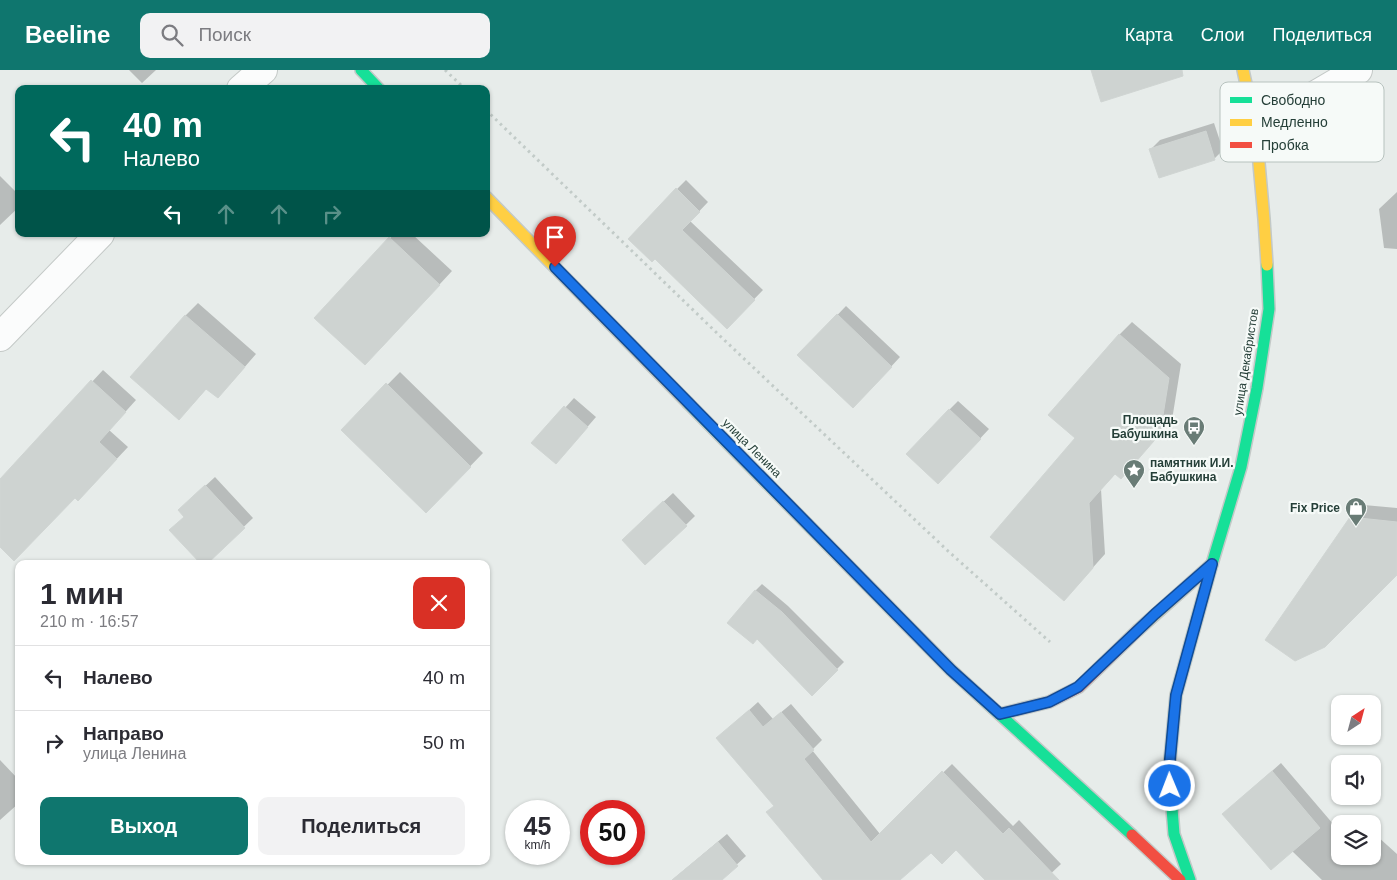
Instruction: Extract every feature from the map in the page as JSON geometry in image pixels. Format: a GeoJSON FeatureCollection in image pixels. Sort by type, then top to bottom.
{"type":"FeatureCollection","features":[{"type":"Feature","properties":{"kind":"street"},"geometry":{"type":"LineString","coordinates":[[246,85],[263,70]]}},
{"type":"Feature","properties":{"kind":"street"},"geometry":{"type":"LineString","coordinates":[[361,70],[376,85]]}},
{"type":"Feature","properties":{"kind":"street"},"geometry":{"type":"LineString","coordinates":[[1338,82],[1358,70]]}},
{"type":"Feature","properties":{"kind":"street","name":"улица Декабристов"},"geometry":{"type":"LineString","coordinates":[[1190,880],[1174,834],[1169,770],[1176,695],[1241,467],[1257,388],[1269,308],[1259,162]]}},
{"type":"Feature","properties":{"kind":"street","name":"улица Ленина"},"geometry":{"type":"LineString","coordinates":[[490,201],[951,670],[1180,880]]}},
{"type":"Feature","properties":{"kind":"street"},"geometry":{"type":"LineString","coordinates":[[0,337],[97,237]]}},
{"type":"Feature","properties":{"kind":"street"},"geometry":{"type":"LineString","coordinates":[[1000,714],[1049,702],[1078,687],[1155,614],[1212,564]]}},
{"type":"Feature","properties":{"kind":"path"},"geometry":{"type":"LineString","coordinates":[[445,70],[460,85]]}},
{"type":"Feature","properties":{"kind":"path"},"geometry":{"type":"LineString","coordinates":[[490,114],[756,370],[948,551],[1050,642]]}},
{"type":"Feature","properties":{"kind":"building"},"geometry":{"type":"Polygon","coordinates":[[[1091,70],[1182,70],[1183,76],[1101,102],[1091,70]]]}},
{"type":"Feature","properties":{"kind":"building"},"geometry":{"type":"Polygon","coordinates":[[[1206,131],[1215,160],[1159,178],[1149,149],[1206,131]]]}},
{"type":"Feature","properties":{"kind":"building"},"geometry":{"type":"Polygon","coordinates":[[[676,188],[700,212],[682,230],[755,300],[727,329],[655,259],[652,262],[628,239],[676,188]]]}},
{"type":"Feature","properties":{"kind":"building"},"geometry":{"type":"Polygon","coordinates":[[[389,237],[440,285],[365,365],[314,318],[389,237]]]}},
{"type":"Feature","properties":{"kind":"building"},"geometry":{"type":"Polygon","coordinates":[[[837,314],[892,367],[853,408],[797,355],[837,314]]]}},
{"type":"Feature","properties":{"kind":"building"},"geometry":{"type":"Polygon","coordinates":[[[185,315],[245,367],[218,398],[206,389],[179,420],[130,377],[185,315]]]}},
{"type":"Feature","properties":{"kind":"building"},"geometry":{"type":"Polygon","coordinates":[[[1119,334],[1169,378],[1160,434],[1121,479],[1115,474],[1089,503],[1093,568],[1064,601],[990,537],[1075,438],[1048,415],[1119,334]]]}},
{"type":"Feature","properties":{"kind":"building"},"geometry":{"type":"Polygon","coordinates":[[[91,380],[126,412],[99,442],[117,459],[78,501],[75,498],[14,561],[0,547],[0,479],[91,380]]]}},
{"type":"Feature","properties":{"kind":"building"},"geometry":{"type":"Polygon","coordinates":[[[386,383],[471,467],[426,513],[341,430],[386,383]]]}},
{"type":"Feature","properties":{"kind":"building"},"geometry":{"type":"Polygon","coordinates":[[[564,406],[588,427],[556,464],[531,443],[564,406]]]}},
{"type":"Feature","properties":{"kind":"building"},"geometry":{"type":"Polygon","coordinates":[[[949,409],[981,439],[938,484],[906,454],[949,409]]]}},
{"type":"Feature","properties":{"kind":"building"},"geometry":{"type":"Polygon","coordinates":[[[205,485],[245,528],[211,560],[197,560],[169,530],[184,517],[178,510],[205,485]]]}},
{"type":"Feature","properties":{"kind":"building"},"geometry":{"type":"Polygon","coordinates":[[[663,501],[687,526],[645,565],[622,540],[663,501]]]}},
{"type":"Feature","properties":{"kind":"building"},"geometry":{"type":"Polygon","coordinates":[[[1350,517],[1397,522],[1397,575],[1325,647],[1295,661],[1265,640],[1350,517]]]}},
{"type":"Feature","properties":{"kind":"building"},"geometry":{"type":"Polygon","coordinates":[[[755,590],[782,612],[838,670],[812,696],[757,639],[753,644],[727,623],[755,590]]]}},
{"type":"Feature","properties":{"kind":"building"},"geometry":{"type":"Polygon","coordinates":[[[749,710],[763,727],[781,712],[814,750],[804,759],[871,842],[942,771],[1003,834],[1009,828],[1059,880],[985,880],[956,850],[942,864],[931,853],[900,880],[823,880],[766,812],[774,806],[716,738],[749,710]]]}},
{"type":"Feature","properties":{"kind":"building"},"geometry":{"type":"Polygon","coordinates":[[[1272,771],[1320,828],[1271,870],[1222,814],[1272,771]]]}},
{"type":"Feature","properties":{"kind":"building"},"geometry":{"type":"Polygon","coordinates":[[[718,842],[738,866],[722,880],[672,880],[718,842]]]}},
{"type":"Feature","properties":{"kind":"traffic: fast"},"geometry":{"type":"LineString","coordinates":[[361,70],[375,85]]}},
{"type":"Feature","properties":{"kind":"traffic: fast"},"geometry":{"type":"LineString","coordinates":[[1190,880],[1174,834],[1169,770],[1176,695],[1241,467],[1257,388],[1269,309],[1267,265]]}},
{"type":"Feature","properties":{"kind":"traffic: fast"},"geometry":{"type":"LineString","coordinates":[[688,403],[951,670],[1132,835]]}},
{"type":"Feature","properties":{"kind":"traffic: slow"},"geometry":{"type":"LineString","coordinates":[[1243,70],[1246,82]]}},
{"type":"Feature","properties":{"kind":"traffic: slow"},"geometry":{"type":"LineString","coordinates":[[1259,162],[1267,265]]}},
{"type":"Feature","properties":{"kind":"traffic: slow"},"geometry":{"type":"LineString","coordinates":[[490,201],[688,403]]}},
{"type":"Feature","properties":{"kind":"traffic: slow"},"geometry":{"type":"LineString","coordinates":[[1138,630],[1212,564]]}},
{"type":"Feature","properties":{"kind":"traffic: jam"},"geometry":{"type":"LineString","coordinates":[[1000,714],[1049,702],[1079,687],[1138,630]]}},
{"type":"Feature","properties":{"kind":"traffic: jam"},"geometry":{"type":"LineString","coordinates":[[1132,835],[1180,880]]}},
{"type":"Feature","properties":{"kind":"place","name":"Площадь Бабушкина"},"geometry":{"type":"Point","coordinates":[1194,446]}},
{"type":"Feature","properties":{"kind":"place","name":"памятник И.И. Бабушкина"},"geometry":{"type":"Point","coordinates":[1134,489]}},
{"type":"Feature","properties":{"kind":"place","name":"Fix Price"},"geometry":{"type":"Point","coordinates":[1356,527]}},
{"type":"Feature","properties":{"kind":"route"},"geometry":{"type":"LineString","coordinates":[[555,267],[951,670],[1000,714],[1049,702],[1078,687],[1155,614],[1212,564],[1176,695],[1169,770],[1170,786]]}}]}
